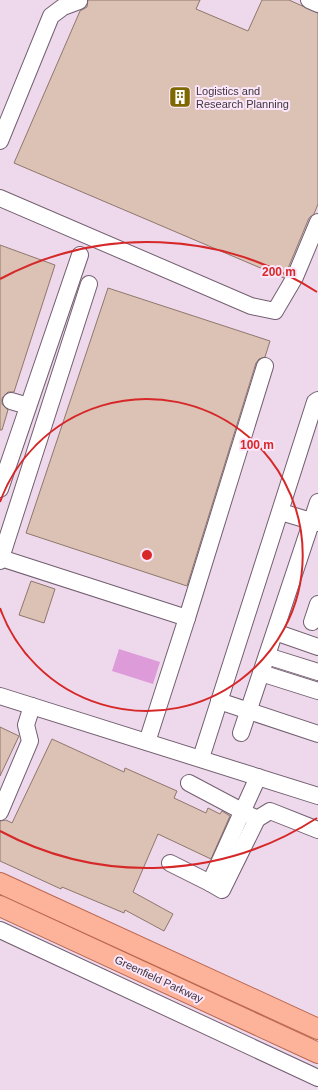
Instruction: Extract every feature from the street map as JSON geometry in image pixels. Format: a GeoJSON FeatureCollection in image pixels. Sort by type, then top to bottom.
{"type":"FeatureCollection","features":[{"type":"Feature","properties":{"kind":"main road","name":"Greenfield Parkway"},"geometry":{"type":"LineString","coordinates":[[0,882],[318,1029]]}},
{"type":"Feature","properties":{"kind":"main road","name":"Greenfield Parkway"},"geometry":{"type":"LineString","coordinates":[[0,906],[318,1053]]}},
{"type":"Feature","properties":{"kind":"street"},"geometry":{"type":"LineString","coordinates":[[309,0],[318,4]]}},
{"type":"Feature","properties":{"kind":"street"},"geometry":{"type":"LineString","coordinates":[[0,141],[6,112],[51,16],[64,7],[79,1]]}},
{"type":"Feature","properties":{"kind":"street"},"geometry":{"type":"LineString","coordinates":[[0,198],[251,306],[275,311],[295,277],[318,222]]}},
{"type":"Feature","properties":{"kind":"street"},"geometry":{"type":"LineString","coordinates":[[0,489],[80,255]]}},
{"type":"Feature","properties":{"kind":"street"},"geometry":{"type":"LineString","coordinates":[[89,284],[0,560],[187,618]]}},
{"type":"Feature","properties":{"kind":"street"},"geometry":{"type":"LineString","coordinates":[[147,742],[265,366]]}},
{"type":"Feature","properties":{"kind":"street"},"geometry":{"type":"LineString","coordinates":[[207,760],[281,512],[315,402],[318,400]]}},
{"type":"Feature","properties":{"kind":"street"},"geometry":{"type":"LineString","coordinates":[[11,401],[28,406]]}},
{"type":"Feature","properties":{"kind":"street"},"geometry":{"type":"LineString","coordinates":[[241,733],[275,632],[315,522],[318,502]]}},
{"type":"Feature","properties":{"kind":"street"},"geometry":{"type":"LineString","coordinates":[[281,512],[315,522]]}},
{"type":"Feature","properties":{"kind":"street"},"geometry":{"type":"LineString","coordinates":[[312,622],[318,604]]}},
{"type":"Feature","properties":{"kind":"street"},"geometry":{"type":"LineString","coordinates":[[275,632],[318,647]]}},
{"type":"Feature","properties":{"kind":"street"},"geometry":{"type":"LineString","coordinates":[[267,656],[318,672]]}},
{"type":"Feature","properties":{"kind":"street"},"geometry":{"type":"LineString","coordinates":[[261,673],[318,691]]}},
{"type":"Feature","properties":{"kind":"street"},"geometry":{"type":"LineString","coordinates":[[0,696],[318,796]]}},
{"type":"Feature","properties":{"kind":"street"},"geometry":{"type":"LineString","coordinates":[[225,702],[318,734]]}},
{"type":"Feature","properties":{"kind":"street"},"geometry":{"type":"LineString","coordinates":[[0,812],[30,741],[26,725],[32,706]]}},
{"type":"Feature","properties":{"kind":"street"},"geometry":{"type":"LineString","coordinates":[[170,863],[210,883],[251,814],[258,777]]}},
{"type":"Feature","properties":{"kind":"street"},"geometry":{"type":"LineString","coordinates":[[189,784],[251,814],[270,811],[318,830]]}},
{"type":"Feature","properties":{"kind":"street"},"geometry":{"type":"LineString","coordinates":[[0,930],[318,1078]]}},
{"type":"Feature","properties":{"kind":"shaded area"},"geometry":{"type":"Polygon","coordinates":[[[119,649],[160,662],[153,684],[112,671],[119,649]]]}},
{"type":"Feature","properties":{"kind":"building","name":"Logistics and Research Planning"},"geometry":{"type":"Polygon","coordinates":[[[88,0],[200,0],[196,9],[248,31],[262,0],[289,0],[318,13],[318,204],[314,214],[309,218],[284,278],[14,163],[80,11],[87,7],[88,0]]]}},
{"type":"Feature","properties":{"kind":"building"},"geometry":{"type":"Polygon","coordinates":[[[0,245],[55,265],[14,392],[8,392],[2,398],[2,404],[8,410],[2,430],[0,430],[0,245]]]}},
{"type":"Feature","properties":{"kind":"building"},"geometry":{"type":"Polygon","coordinates":[[[108,288],[270,341],[265,357],[259,359],[256,363],[187,586],[26,533],[108,288]]]}},
{"type":"Feature","properties":{"kind":"building"},"geometry":{"type":"Polygon","coordinates":[[[31,581],[55,589],[44,623],[19,615],[31,581]]]}},
{"type":"Feature","properties":{"kind":"building"},"geometry":{"type":"Polygon","coordinates":[[[0,727],[19,736],[0,776],[0,727]]]}},
{"type":"Feature","properties":{"kind":"building"},"geometry":{"type":"Polygon","coordinates":[[[52,739],[124,772],[125,768],[177,791],[174,798],[206,813],[208,808],[220,814],[222,811],[230,816],[211,859],[158,834],[133,892],[173,914],[164,931],[125,910],[124,913],[62,887],[61,889],[0,861],[0,821],[6,820],[12,823],[52,739]]]}},
{"type":"Feature","properties":{"kind":"place","name":"Logistics and Research Planning"},"geometry":{"type":"Point","coordinates":[180,97]}}]}
